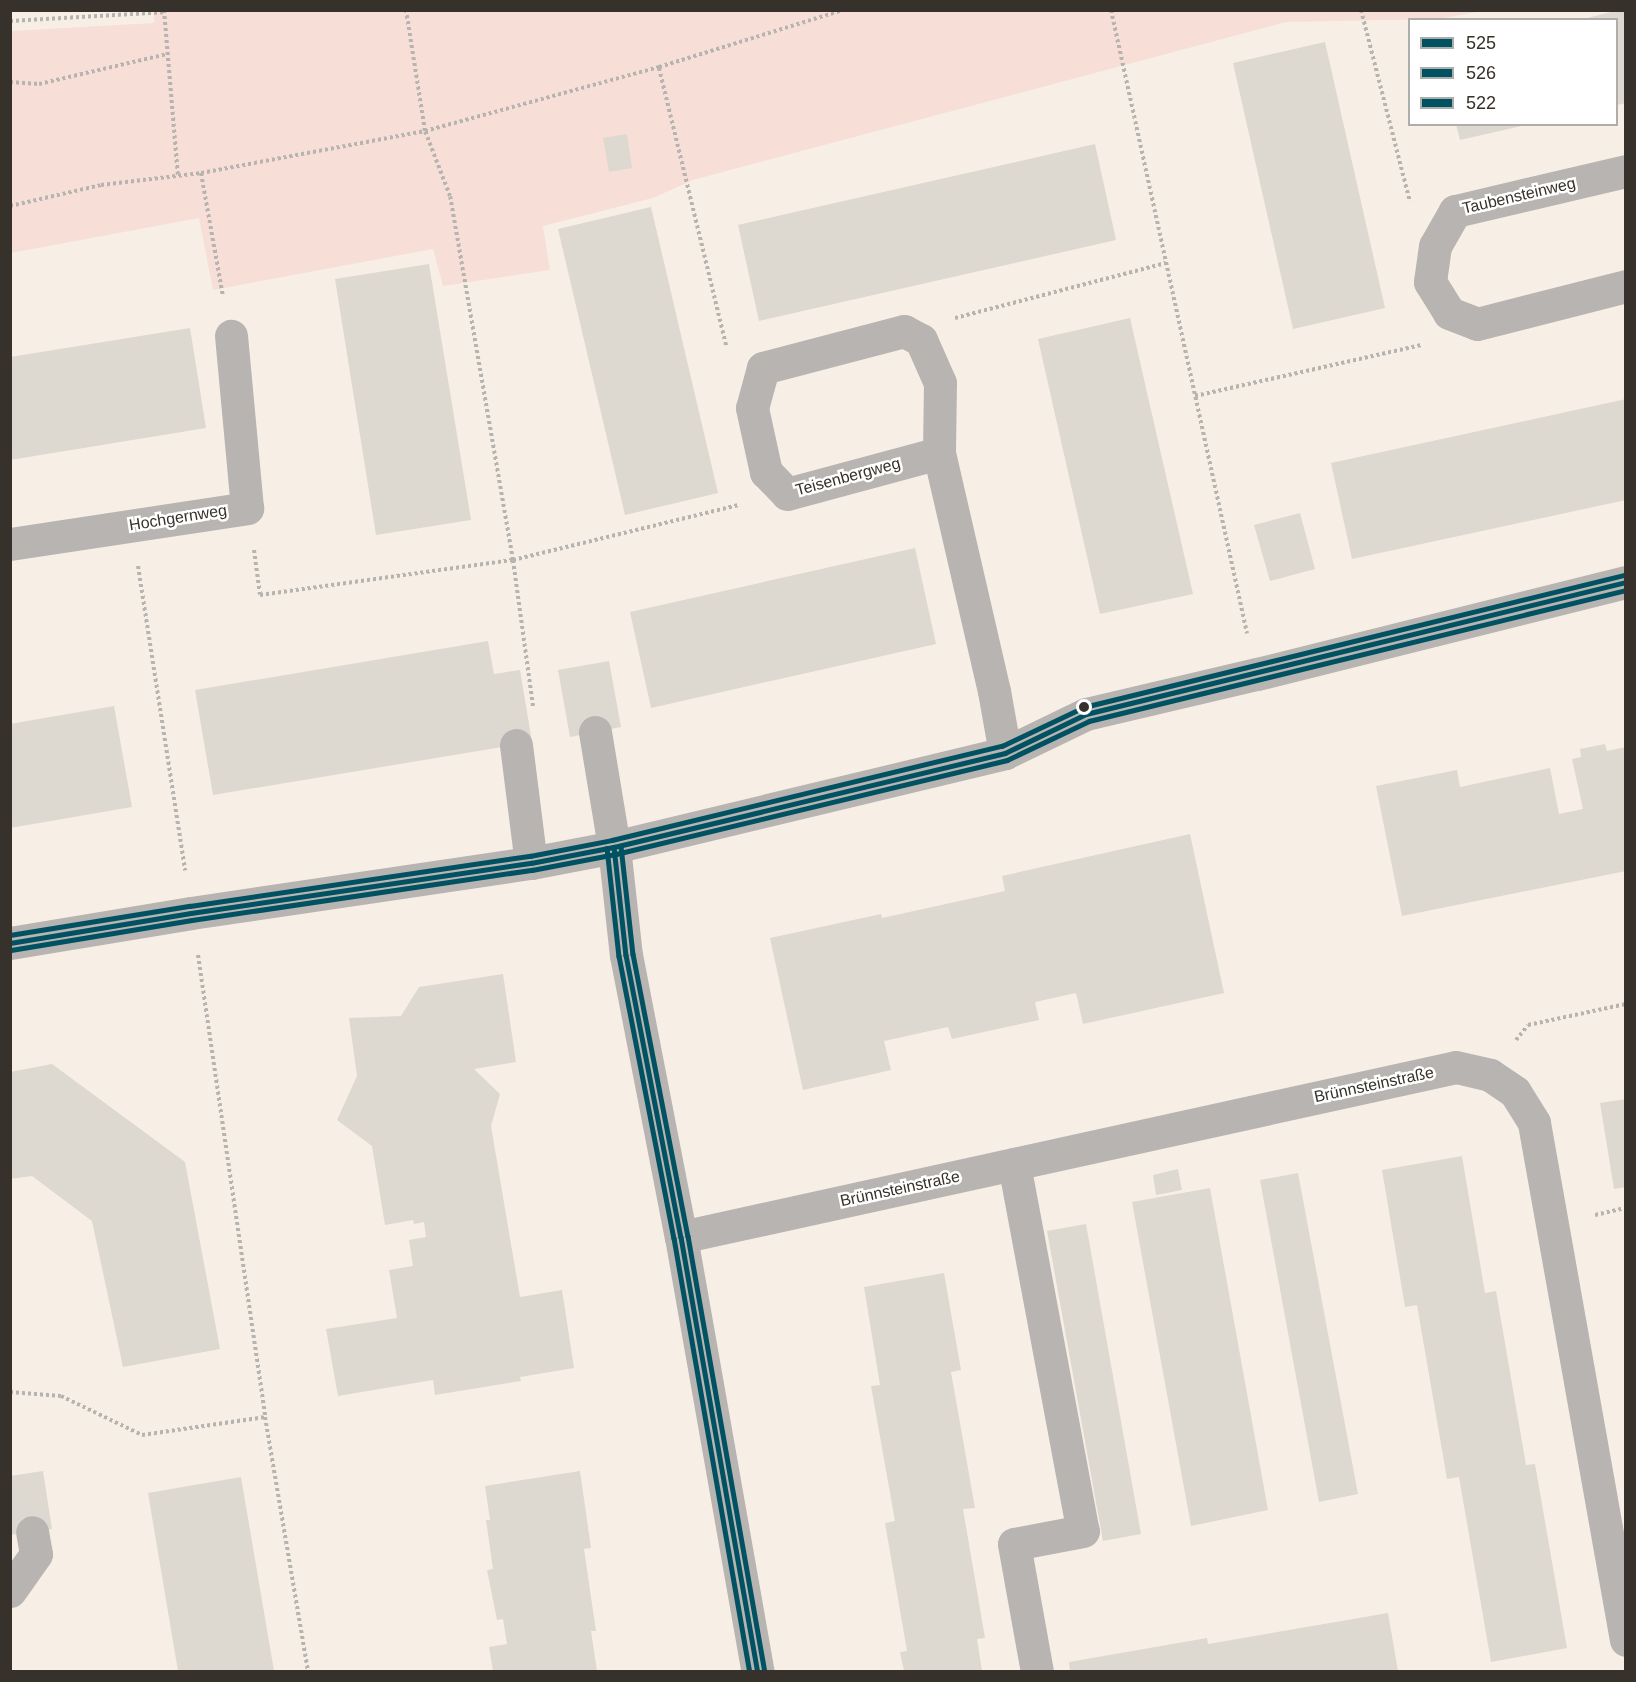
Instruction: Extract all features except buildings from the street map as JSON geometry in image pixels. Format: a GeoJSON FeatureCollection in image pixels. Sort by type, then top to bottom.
{"type":"FeatureCollection","features":[{"type":"Feature","properties":{"kind":"street","name":"Taubensteinweg"},"geometry":{"type":"LineString","coordinates":[[1449,314],[1430,282],[1435,246],[1455,211],[1626,171]]}},
{"type":"Feature","properties":{"kind":"street"},"geometry":{"type":"LineString","coordinates":[[1449,314],[1477,324],[1626,286]]}},
{"type":"Feature","properties":{"kind":"street"},"geometry":{"type":"LineString","coordinates":[[762,368],[904,331],[921,340],[940,383],[939,453],[994,691],[1005,753]]}},
{"type":"Feature","properties":{"kind":"street","name":"Hochgernweg"},"geometry":{"type":"LineString","coordinates":[[10,544],[247,508],[231,336]]}},
{"type":"Feature","properties":{"kind":"street","name":"Teisenbergweg"},"geometry":{"type":"LineString","coordinates":[[762,368],[752,408],[766,472],[787,494],[939,453]]}},
{"type":"Feature","properties":{"kind":"street"},"geometry":{"type":"LineString","coordinates":[[10,943],[191,913],[531,863],[614,847],[1005,753],[1086,714],[1626,582]]}},
{"type":"Feature","properties":{"kind":"street"},"geometry":{"type":"LineString","coordinates":[[595,732],[614,847],[626,955],[681,1237],[759,1671]]}},
{"type":"Feature","properties":{"kind":"street"},"geometry":{"type":"LineString","coordinates":[[516,745],[531,863]]}},
{"type":"Feature","properties":{"kind":"street","name":"Brünnsteinstraße"},"geometry":{"type":"LineString","coordinates":[[681,1237],[1456,1067],[1490,1076],[1515,1092],[1534,1123],[1625,1635]]}},
{"type":"Feature","properties":{"kind":"street"},"geometry":{"type":"LineString","coordinates":[[1014,1164],[1083,1532],[1014,1545],[1037,1671]]}},
{"type":"Feature","properties":{"kind":"street"},"geometry":{"type":"LineString","coordinates":[[10,1591],[36,1554],[32,1532]]}},
{"type":"Feature","properties":{"kind":"path"},"geometry":{"type":"LineString","coordinates":[[406,10],[425,131],[450,196],[513,560],[533,708]]}},
{"type":"Feature","properties":{"kind":"path"},"geometry":{"type":"LineString","coordinates":[[10,206],[100,184],[201,173],[425,131],[659,68],[843,10]]}},
{"type":"Feature","properties":{"kind":"path"},"geometry":{"type":"LineString","coordinates":[[1111,10],[1257,674]]}},
{"type":"Feature","properties":{"kind":"path"},"geometry":{"type":"LineString","coordinates":[[1361,10],[1413,214]]}},
{"type":"Feature","properties":{"kind":"path"},"geometry":{"type":"LineString","coordinates":[[10,21],[164,11],[178,175]]}},
{"type":"Feature","properties":{"kind":"path"},"geometry":{"type":"LineString","coordinates":[[10,82],[39,84],[167,54]]}},
{"type":"Feature","properties":{"kind":"path"},"geometry":{"type":"LineString","coordinates":[[659,68],[729,356],[762,368]]}},
{"type":"Feature","properties":{"kind":"path"},"geometry":{"type":"LineString","coordinates":[[201,173],[231,336]]}},
{"type":"Feature","properties":{"kind":"path"},"geometry":{"type":"LineString","coordinates":[[904,331],[1166,264]]}},
{"type":"Feature","properties":{"kind":"path"},"geometry":{"type":"LineString","coordinates":[[1195,396],[1441,340],[1449,314]]}},
{"type":"Feature","properties":{"kind":"path"},"geometry":{"type":"LineString","coordinates":[[247,508],[260,596],[513,560],[787,494]]}},
{"type":"Feature","properties":{"kind":"path"},"geometry":{"type":"LineString","coordinates":[[132,525],[265,1417],[308,1671]]}},
{"type":"Feature","properties":{"kind":"path"},"geometry":{"type":"LineString","coordinates":[[1514,1043],[1528,1025],[1626,1004]]}},
{"type":"Feature","properties":{"kind":"path"},"geometry":{"type":"LineString","coordinates":[[1592,1215],[1626,1208]]}},
{"type":"Feature","properties":{"kind":"path"},"geometry":{"type":"LineString","coordinates":[[10,1392],[62,1396],[142,1435],[265,1417]]}},
{"type":"Feature","properties":{"kind":"shaded area"},"geometry":{"type":"Polygon","coordinates":[[[154,10],[1483,11],[1444,18],[1286,22],[693,180],[653,198],[543,226],[550,270],[443,286],[433,249],[213,290],[199,218],[11,253],[11,31],[154,23],[154,10]]]}},
{"type":"Feature","properties":{"kind":"transit line","name":"522"},"geometry":{"type":"LineString","coordinates":[[10,935],[530,856],[612,840],[1002,746],[1084,707],[1624,575]]}},
{"type":"Feature","properties":{"kind":"transit line","name":"525"},"geometry":{"type":"LineString","coordinates":[[10,943],[191,913],[531,863],[614,847],[1005,753],[1086,714],[1626,582]]}},
{"type":"Feature","properties":{"kind":"transit line","name":"526"},"geometry":{"type":"LineString","coordinates":[[11,950],[192,920],[532,870],[616,854],[1007,760],[1089,721],[1626,590]]}},
{"type":"Feature","properties":{"kind":"transit line","name":"522"},"geometry":{"type":"LineString","coordinates":[[621,846],[633,954],[688,1236],[765,1671]]}},
{"type":"Feature","properties":{"kind":"transit line","name":"525"},"geometry":{"type":"LineString","coordinates":[[614,847],[626,955],[681,1237],[758,1672]]}},
{"type":"Feature","properties":{"kind":"transit line","name":"526"},"geometry":{"type":"LineString","coordinates":[[607,848],[619,956],[674,1238],[750,1672]]}}]}
